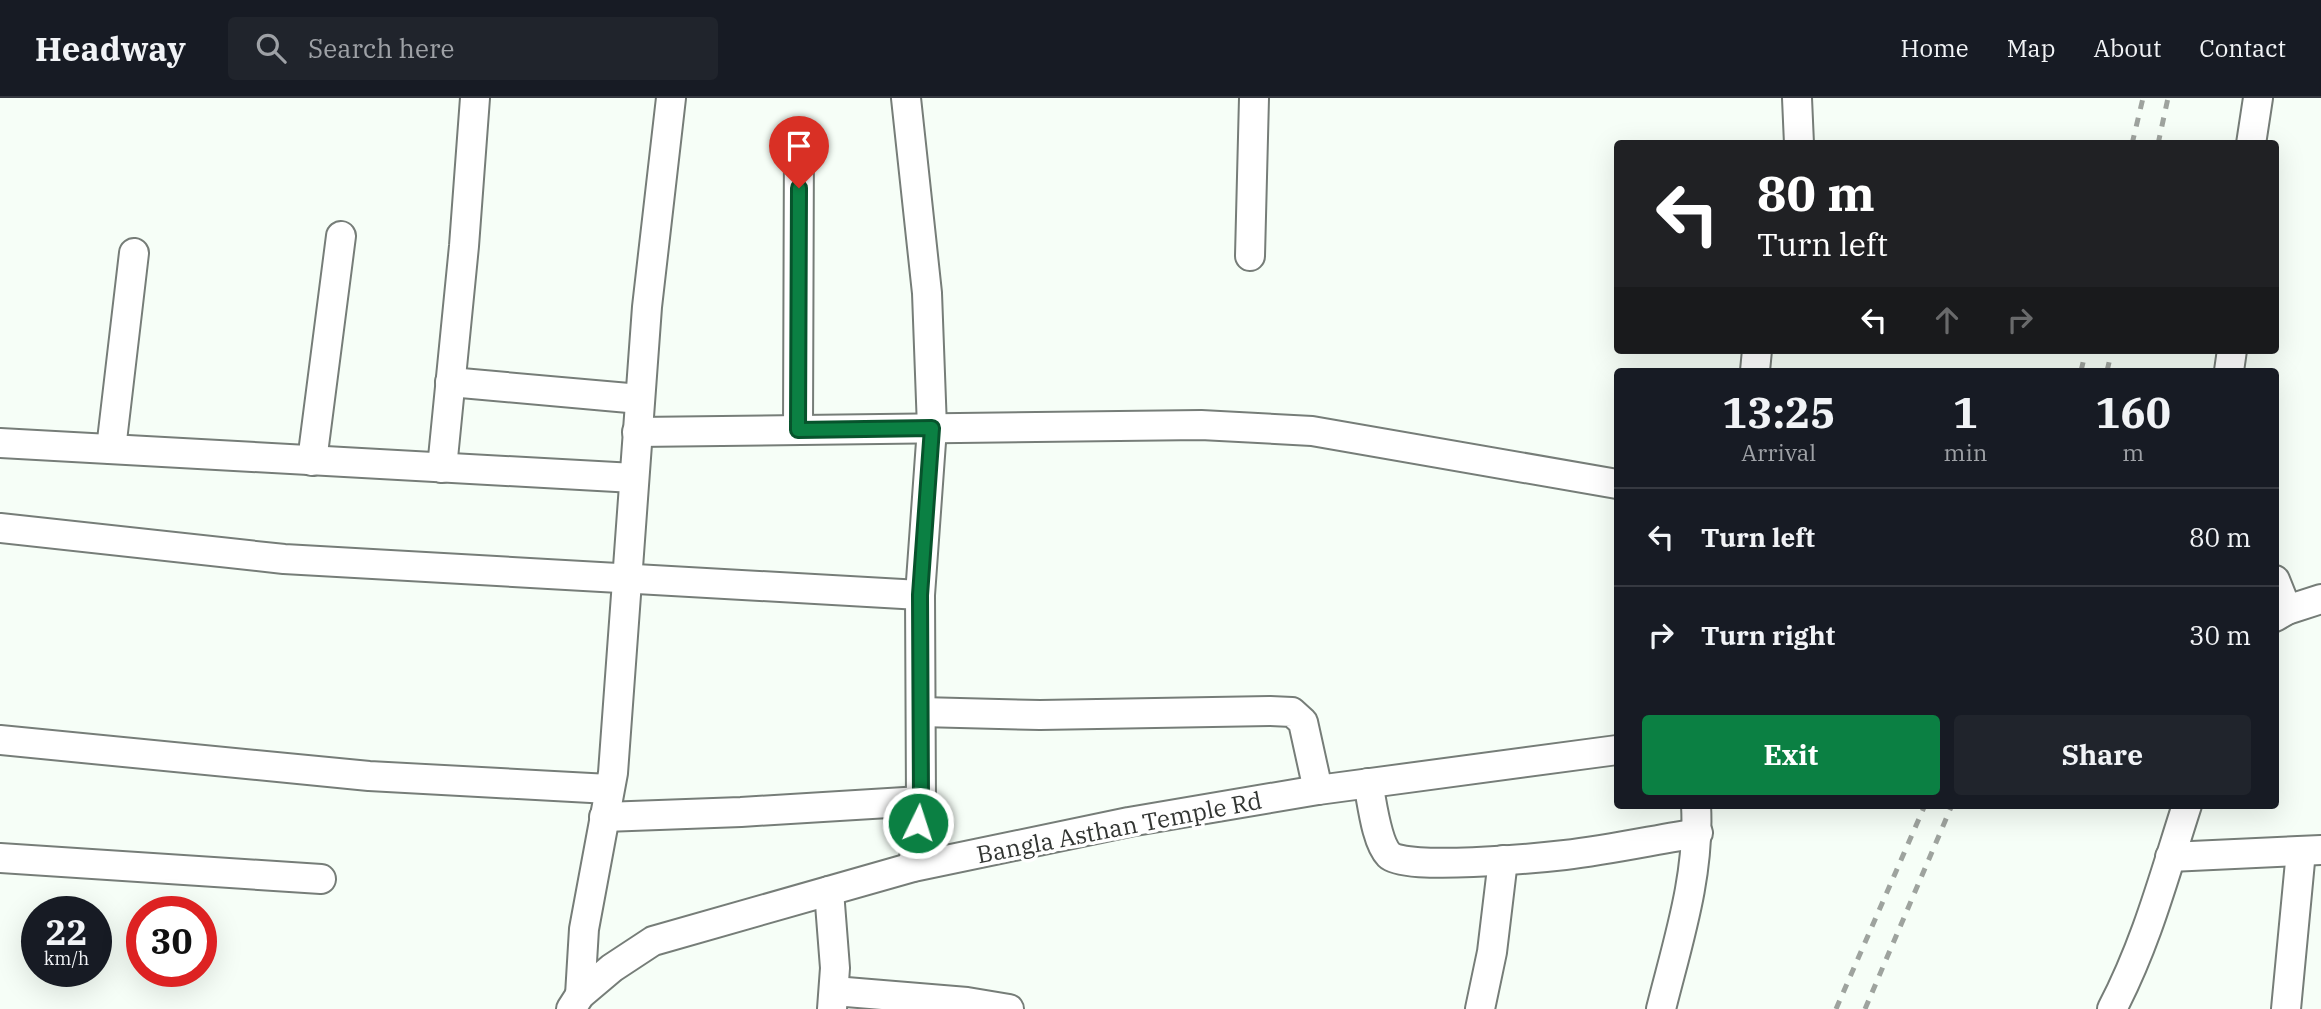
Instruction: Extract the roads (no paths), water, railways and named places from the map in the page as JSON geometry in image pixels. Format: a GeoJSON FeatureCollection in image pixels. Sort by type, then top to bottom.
{"type":"FeatureCollection","features":[{"type":"Feature","properties":{"kind":"street"},"geometry":{"type":"LineString","coordinates":[[442,468],[475,98]]}},
{"type":"Feature","properties":{"kind":"street"},"geometry":{"type":"LineString","coordinates":[[576,1002],[584,929],[613,773],[647,307],[671,98]]}},
{"type":"Feature","properties":{"kind":"street"},"geometry":{"type":"LineString","coordinates":[[906,98],[927,293],[932,428],[920,595],[921,801],[913,867]]}},
{"type":"Feature","properties":{"kind":"street"},"geometry":{"type":"LineString","coordinates":[[1250,256],[1254,98]]}},
{"type":"Feature","properties":{"kind":"street"},"geometry":{"type":"LineString","coordinates":[[1797,98],[1799,140]]}},
{"type":"Feature","properties":{"kind":"street"},"geometry":{"type":"LineString","coordinates":[[2252,140],[2258,98]]}},
{"type":"Feature","properties":{"kind":"street"},"geometry":{"type":"LineString","coordinates":[[798,430],[799,135]]}},
{"type":"Feature","properties":{"kind":"street"},"geometry":{"type":"LineString","coordinates":[[312,461],[341,236]]}},
{"type":"Feature","properties":{"kind":"street"},"geometry":{"type":"LineString","coordinates":[[111,449],[134,253]]}},
{"type":"Feature","properties":{"kind":"street"},"geometry":{"type":"LineString","coordinates":[[450,382],[640,399]]}},
{"type":"Feature","properties":{"kind":"street"},"geometry":{"type":"LineString","coordinates":[[637,432],[1257,426],[1312,431],[1614,483]]}},
{"type":"Feature","properties":{"kind":"street"},"geometry":{"type":"LineString","coordinates":[[0,443],[634,478]]}},
{"type":"Feature","properties":{"kind":"street"},"geometry":{"type":"LineString","coordinates":[[0,528],[284,559],[920,595]]}},
{"type":"Feature","properties":{"kind":"street"},"geometry":{"type":"LineString","coordinates":[[2281,613],[2321,599]]}},
{"type":"Feature","properties":{"kind":"street"},"geometry":{"type":"LineString","coordinates":[[921,712],[1040,715],[1292,712],[1303,722],[1318,790]]}},
{"type":"Feature","properties":{"kind":"street"},"geometry":{"type":"LineString","coordinates":[[0,740],[369,776],[609,789]]}},
{"type":"Feature","properties":{"kind":"street","name":"Bangla Asthan Temple Rd"},"geometry":{"type":"LineString","coordinates":[[576,1002],[612,968],[653,941],[913,867],[1129,822],[1318,790],[1614,750]]}},
{"type":"Feature","properties":{"kind":"street"},"geometry":{"type":"LineString","coordinates":[[1368,783],[1381,840],[1390,856],[1406,862],[1503,860],[1566,855],[1698,833]]}},
{"type":"Feature","properties":{"kind":"street"},"geometry":{"type":"LineString","coordinates":[[604,817],[921,801]]}},
{"type":"Feature","properties":{"kind":"street"},"geometry":{"type":"LineString","coordinates":[[1661,1009],[1690,895],[1698,833],[1696,809]]}},
{"type":"Feature","properties":{"kind":"street"},"geometry":{"type":"LineString","coordinates":[[2112,1009],[2134,968],[2186,809]]}},
{"type":"Feature","properties":{"kind":"street"},"geometry":{"type":"LineString","coordinates":[[2171,857],[2311,851],[2286,1009]]}},
{"type":"Feature","properties":{"kind":"street"},"geometry":{"type":"LineString","coordinates":[[0,858],[321,879]]}},
{"type":"Feature","properties":{"kind":"street"},"geometry":{"type":"LineString","coordinates":[[1480,1009],[1492,952],[1503,860]]}},
{"type":"Feature","properties":{"kind":"street"},"geometry":{"type":"LineString","coordinates":[[828,891],[833,1000],[967,1002],[1009,1009]]}},
{"type":"Feature","properties":{"kind":"railway"},"geometry":{"type":"LineString","coordinates":[[2133,140],[2143,98]]}},
{"type":"Feature","properties":{"kind":"railway"},"geometry":{"type":"LineString","coordinates":[[2159,140],[2168,98]]}},
{"type":"Feature","properties":{"kind":"railway"},"geometry":{"type":"LineString","coordinates":[[2082,368],[2085,354]]}},
{"type":"Feature","properties":{"kind":"railway"},"geometry":{"type":"LineString","coordinates":[[2108,368],[2111,354]]}},
{"type":"Feature","properties":{"kind":"railway"},"geometry":{"type":"LineString","coordinates":[[1836,1009],[1923,809]]}},
{"type":"Feature","properties":{"kind":"railway"},"geometry":{"type":"LineString","coordinates":[[1865,1009],[1950,809]]}}]}
